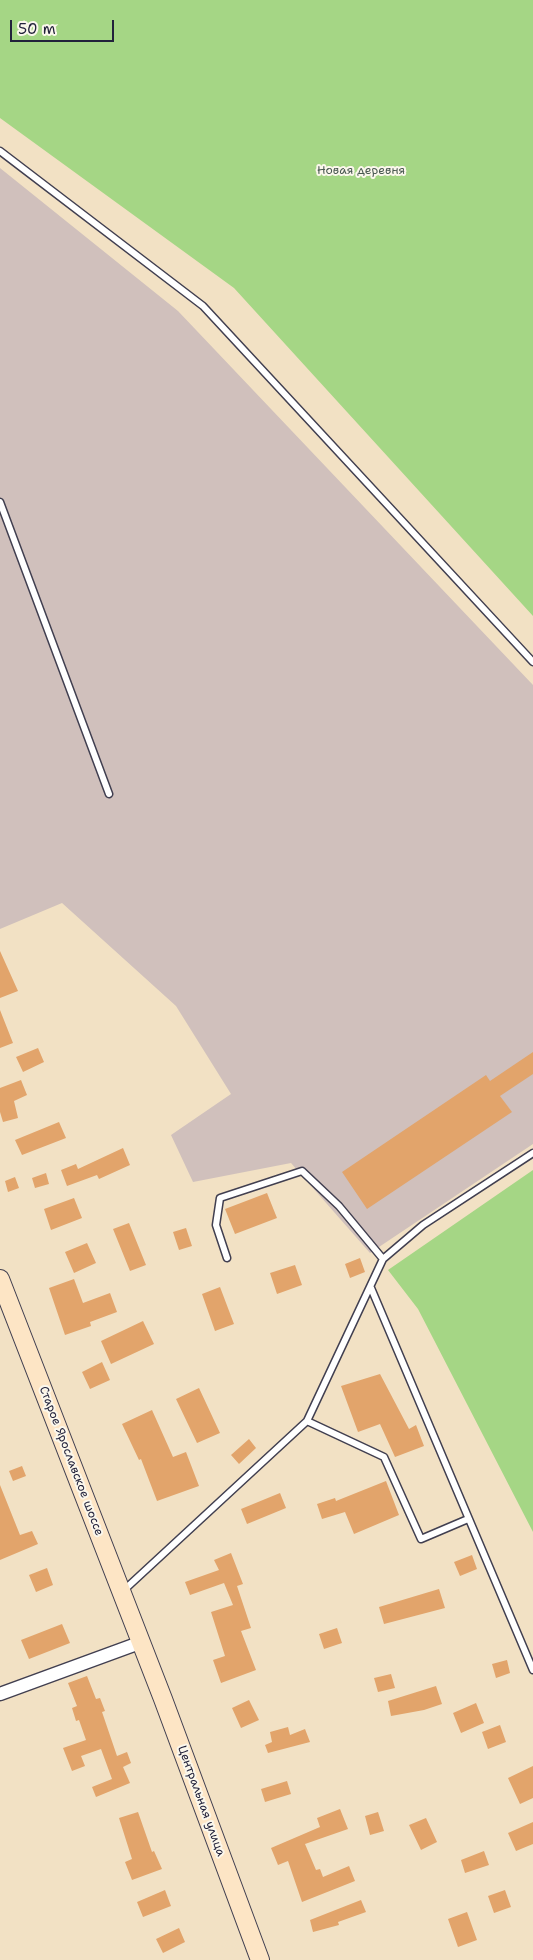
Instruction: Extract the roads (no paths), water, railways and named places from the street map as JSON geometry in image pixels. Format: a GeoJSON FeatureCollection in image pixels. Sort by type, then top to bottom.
{"type":"FeatureCollection","features":[{"type":"Feature","properties":{"kind":"main road","name":"Старое Ярославское шоссе"},"geometry":{"type":"LineString","coordinates":[[0,1279],[142,1642]]}},
{"type":"Feature","properties":{"kind":"main road","name":"Центральная улица"},"geometry":{"type":"LineString","coordinates":[[142,1642],[260,1960]]}},
{"type":"Feature","properties":{"kind":"street"},"geometry":{"type":"LineString","coordinates":[[0,1694],[142,1642]]}},
{"type":"Feature","properties":{"kind":"lane"},"geometry":{"type":"LineString","coordinates":[[0,151],[202,306],[533,662]]}},
{"type":"Feature","properties":{"kind":"lane"},"geometry":{"type":"LineString","coordinates":[[0,502],[110,794]]}},
{"type":"Feature","properties":{"kind":"lane"},"geometry":{"type":"LineString","coordinates":[[122,1592],[307,1421],[384,1259],[423,1225],[533,1153]]}},
{"type":"Feature","properties":{"kind":"lane"},"geometry":{"type":"LineString","coordinates":[[226,1258],[216,1225],[220,1198],[302,1171],[339,1206],[384,1259]]}},
{"type":"Feature","properties":{"kind":"lane"},"geometry":{"type":"LineString","coordinates":[[371,1288],[533,1670]]}},
{"type":"Feature","properties":{"kind":"lane"},"geometry":{"type":"LineString","coordinates":[[307,1421],[384,1457],[421,1539],[468,1519]]}},
{"type":"Feature","properties":{"kind":"park label","name":"Новая деревня"},"geometry":{"type":"Point","coordinates":[361,171]}}]}
